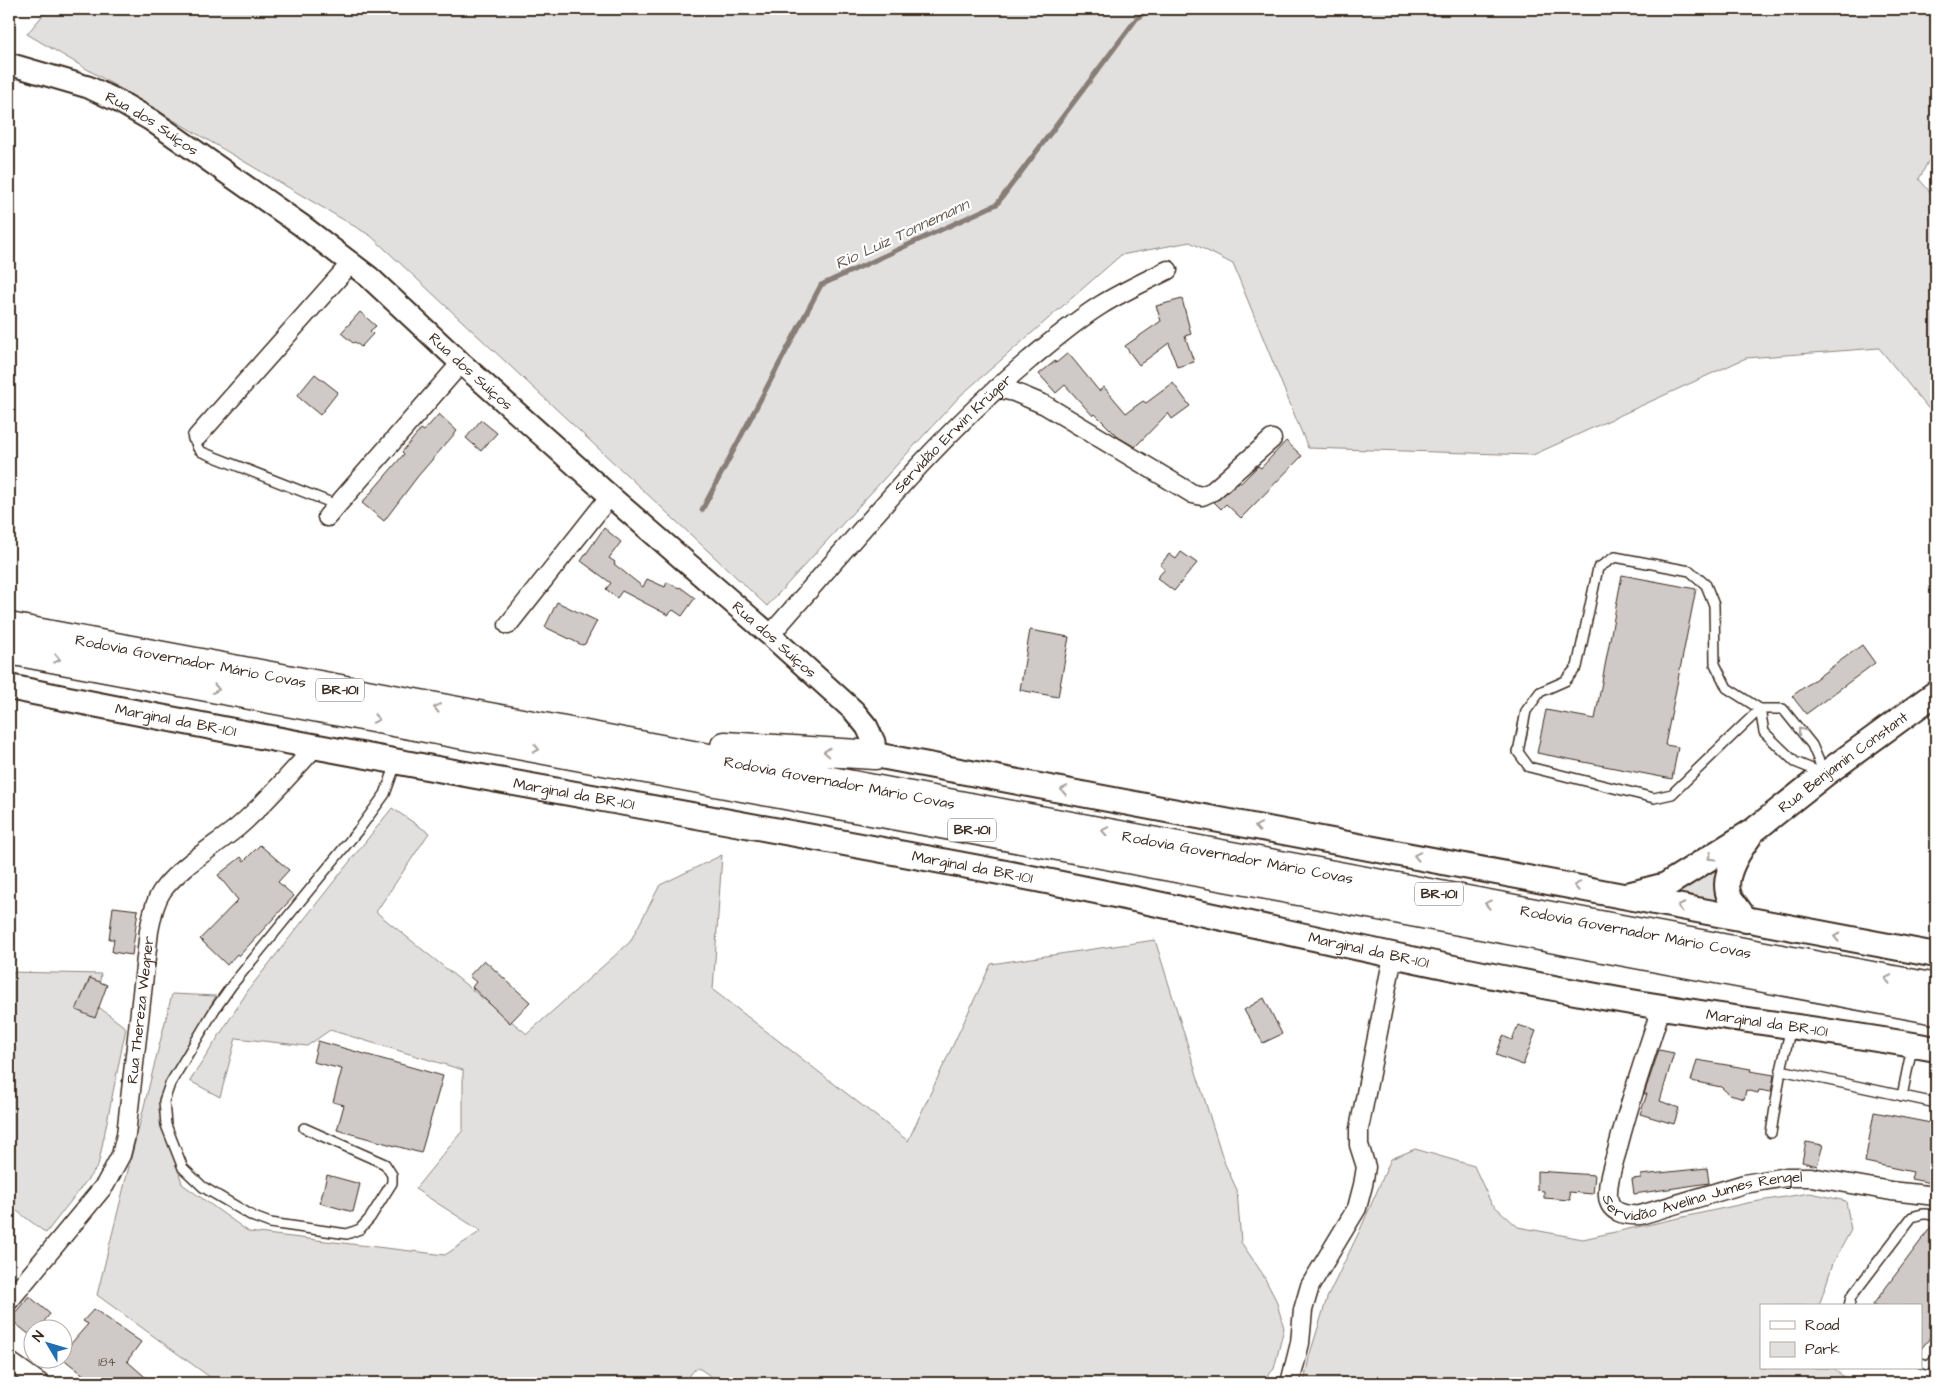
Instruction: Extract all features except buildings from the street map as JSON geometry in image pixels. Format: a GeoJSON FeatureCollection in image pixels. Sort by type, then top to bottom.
{"type":"FeatureCollection","features":[{"type":"Feature","properties":{"kind":"highway","name":"Rodovia Governador Mário Covas"},"geometry":{"type":"LineString","coordinates":[[9,627],[1936,988]]}},
{"type":"Feature","properties":{"kind":"highway","name":"Rodovia Governador Mário Covas"},"geometry":{"type":"LineString","coordinates":[[9,650],[1936,1010]]}},
{"type":"Feature","properties":{"kind":"highway"},"geometry":{"type":"LineString","coordinates":[[599,738],[875,755]]}},
{"type":"Feature","properties":{"kind":"main road","name":"Marginal da BR-101"},"geometry":{"type":"LineString","coordinates":[[9,687],[315,747],[1026,877],[1220,916],[1393,956],[1661,1008],[1936,1049]]}},
{"type":"Feature","properties":{"kind":"main road","name":"Rua Benjamin Constant"},"geometry":{"type":"LineString","coordinates":[[1625,895],[1666,885],[1752,832],[1824,774],[1936,693]]}},
{"type":"Feature","properties":{"kind":"main road"},"geometry":{"type":"LineString","coordinates":[[875,755],[1936,955]]}},
{"type":"Feature","properties":{"kind":"main road","name":"Rua Benjamin Constant"},"geometry":{"type":"LineString","coordinates":[[1746,920],[1729,896],[1728,876],[1735,856],[1752,832]]}},
{"type":"Feature","properties":{"kind":"street","name":"Rua dos Suíços"},"geometry":{"type":"LineString","coordinates":[[9,64],[88,87],[118,101],[151,120],[352,262],[461,363],[854,711],[867,727],[874,742],[875,755]]}},
{"type":"Feature","properties":{"kind":"street"},"geometry":{"type":"LineString","coordinates":[[197,438],[352,262]]}},
{"type":"Feature","properties":{"kind":"street","name":"Servidão Erwin Krüger"},"geometry":{"type":"LineString","coordinates":[[770,635],[915,471],[963,420],[997,388],[1055,339],[1101,304],[1168,270]]}},
{"type":"Feature","properties":{"kind":"street"},"geometry":{"type":"LineString","coordinates":[[332,511],[461,363]]}},
{"type":"Feature","properties":{"kind":"street"},"geometry":{"type":"LineString","coordinates":[[997,388],[1014,392],[1045,405],[1193,494],[1202,496],[1213,491],[1272,439]]}},
{"type":"Feature","properties":{"kind":"street"},"geometry":{"type":"LineString","coordinates":[[508,625],[610,496]]}},
{"type":"Feature","properties":{"kind":"street","name":"Rua Thereza Wegner"},"geometry":{"type":"LineString","coordinates":[[9,1301],[105,1185],[121,1155],[128,1121],[148,940],[154,905],[162,891],[173,879],[253,814],[315,747]]}},
{"type":"Feature","properties":{"kind":"street"},"geometry":{"type":"LineString","coordinates":[[1290,1383],[1300,1343],[1303,1310],[1310,1286],[1357,1208],[1363,1185],[1366,1167],[1359,1145],[1359,1129],[1393,956]]}},
{"type":"Feature","properties":{"kind":"street","name":"Servidão Avelina Jumes Rengel"},"geometry":{"type":"LineString","coordinates":[[1661,1008],[1630,1104],[1610,1178],[1608,1197],[1611,1205],[1618,1212],[1628,1216],[1640,1215],[1744,1184],[1786,1177],[1811,1177],[1891,1191],[1936,1196]]}},
{"type":"Feature","properties":{"kind":"street"},"geometry":{"type":"LineString","coordinates":[[9,1361],[40,1383]]}},
{"type":"Feature","properties":{"kind":"lane"},"geometry":{"type":"LineString","coordinates":[[197,438],[195,442],[197,448],[202,452],[332,511]]}},
{"type":"Feature","properties":{"kind":"lane"},"geometry":{"type":"LineString","coordinates":[[1760,710],[1672,794],[1654,798],[1529,767],[1518,752],[1526,711],[1540,692],[1565,682],[1578,667],[1598,568],[1615,556],[1690,571],[1706,585],[1714,606],[1715,664],[1727,688],[1760,710],[1783,709],[1812,745],[1824,774]]}},
{"type":"Feature","properties":{"kind":"lane"},"geometry":{"type":"LineString","coordinates":[[1760,710],[1764,732],[1795,762],[1824,774]]}},
{"type":"Feature","properties":{"kind":"lane"},"geometry":{"type":"LineString","coordinates":[[304,1128],[385,1164],[390,1170],[392,1183],[370,1218],[360,1229],[347,1234],[270,1223],[254,1217],[202,1187],[183,1168],[166,1125],[164,1101],[170,1084],[215,1009],[385,794],[397,761]]}},
{"type":"Feature","properties":{"kind":"lane"},"geometry":{"type":"LineString","coordinates":[[1771,1133],[1781,1070],[1791,1027]]}},
{"type":"Feature","properties":{"kind":"lane"},"geometry":{"type":"LineString","coordinates":[[1902,1096],[1912,1045]]}},
{"type":"Feature","properties":{"kind":"lane"},"geometry":{"type":"LineString","coordinates":[[1781,1070],[1936,1103]]}},
{"type":"Feature","properties":{"kind":"lane"},"geometry":{"type":"LineString","coordinates":[[1850,1304],[1852,1297],[1912,1217],[1922,1214],[1932,1214],[1936,1217]]}},
{"type":"Feature","properties":{"kind":"lane"},"geometry":{"type":"LineString","coordinates":[[1922,1363],[1928,1365],[1936,1359]]}},
{"type":"Feature","properties":{"kind":"green space"},"geometry":{"type":"Polygon","coordinates":[[[48,9],[1936,9],[1936,150],[1934,150],[1919,179],[1936,199],[1936,418],[1879,348],[1746,358],[1533,455],[1308,448],[1233,264],[1190,242],[1121,255],[960,396],[767,606],[371,236],[27,34],[48,9]]]}},
{"type":"Feature","properties":{"kind":"green space"},"geometry":{"type":"Polygon","coordinates":[[[392,808],[429,833],[376,912],[527,1034],[630,942],[660,885],[722,855],[713,990],[908,1141],[991,964],[1155,940],[1224,1162],[1237,1190],[1241,1242],[1262,1273],[1276,1300],[1284,1328],[1274,1369],[1261,1383],[721,1383],[697,1367],[683,1383],[218,1383],[97,1295],[172,994],[216,996],[159,1098],[182,1184],[249,1232],[445,1255],[481,1231],[415,1189],[463,1130],[463,1070],[330,1030],[307,1046],[236,1038],[220,1097],[190,1081],[249,989],[392,808]]]}},
{"type":"Feature","properties":{"kind":"green space"},"geometry":{"type":"Polygon","coordinates":[[[1730,852],[1721,903],[1669,900],[1730,852]]]}},
{"type":"Feature","properties":{"kind":"green space"},"geometry":{"type":"Polygon","coordinates":[[[9,972],[101,974],[96,1005],[126,1028],[98,1166],[46,1233],[9,1205],[9,972]]]}},
{"type":"Feature","properties":{"kind":"green space"},"geometry":{"type":"Polygon","coordinates":[[[1415,1149],[1474,1166],[1491,1203],[1518,1227],[1583,1239],[1747,1203],[1810,1193],[1846,1201],[1851,1230],[1833,1263],[1820,1304],[1760,1304],[1760,1370],[1836,1370],[1850,1383],[1304,1383],[1309,1357],[1327,1298],[1360,1230],[1391,1159],[1415,1149]]]}},
{"type":"Feature","properties":{"kind":"waterway","name":"Rio Luiz Tonnemann"},"geometry":{"type":"LineString","coordinates":[[702,510],[821,285],[997,204],[1137,18],[1150,9]]}}]}
